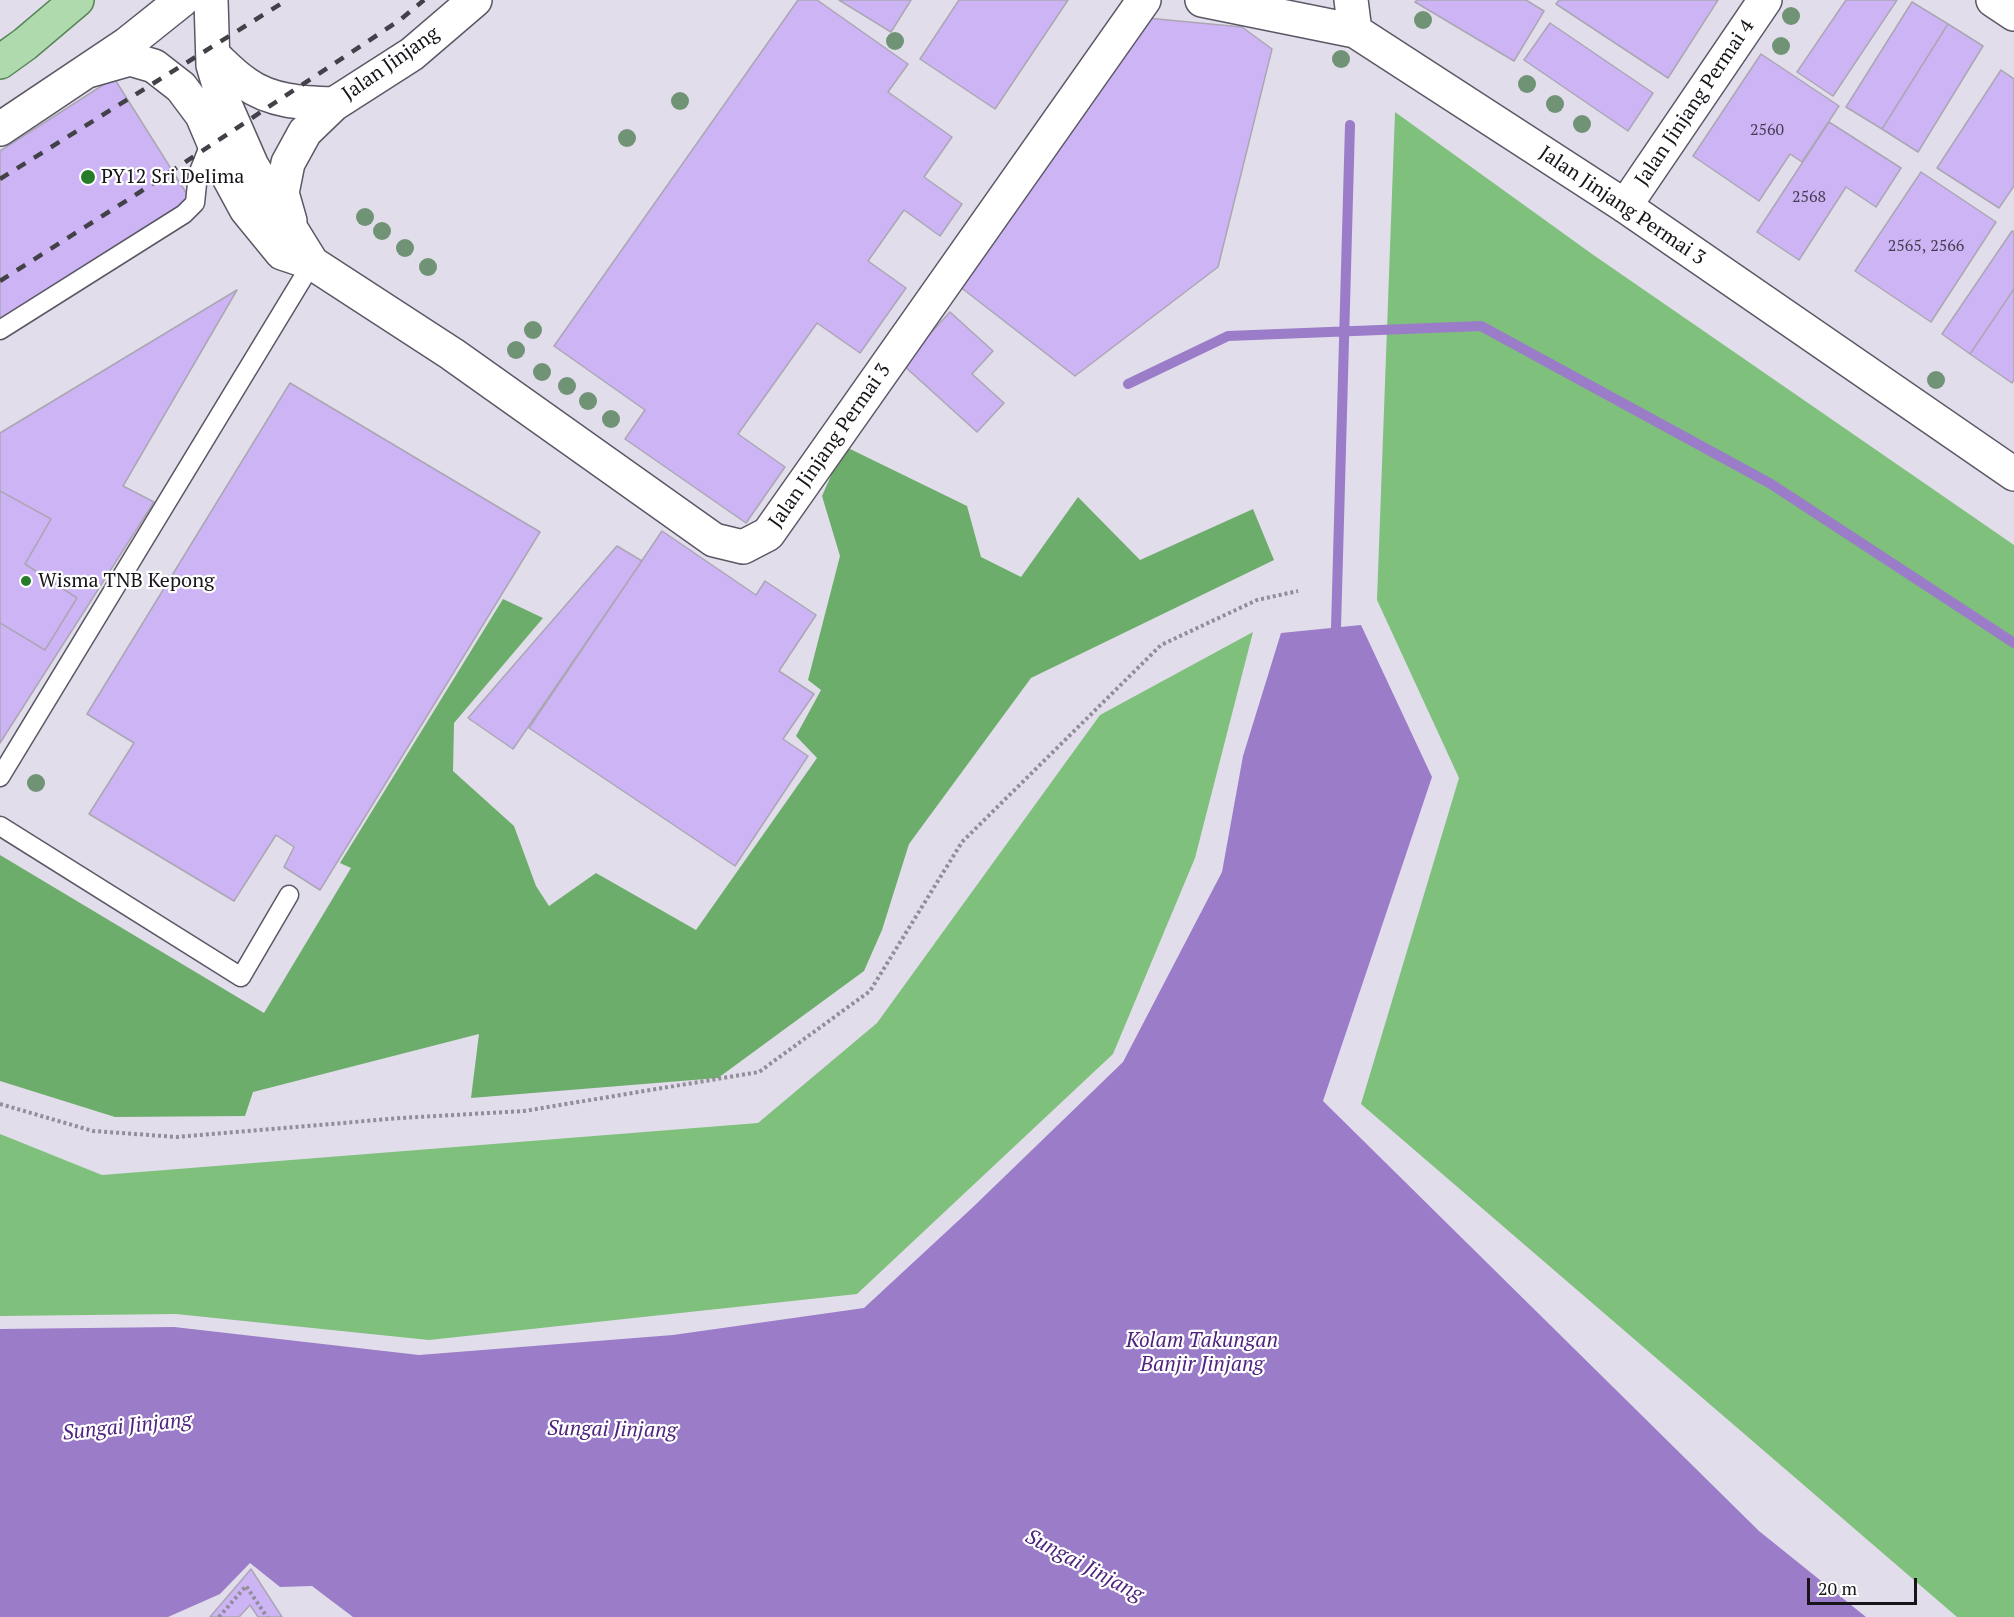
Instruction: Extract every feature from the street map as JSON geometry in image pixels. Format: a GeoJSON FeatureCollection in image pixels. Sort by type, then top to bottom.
{"type":"FeatureCollection","features":[{"type":"Feature","properties":{"kind":"main road"},"geometry":{"type":"LineString","coordinates":[[0,62],[77,0]]}},
{"type":"Feature","properties":{"kind":"street"},"geometry":{"type":"LineString","coordinates":[[0,129],[127,44],[182,0]]}},
{"type":"Feature","properties":{"kind":"street"},"geometry":{"type":"LineString","coordinates":[[211,0],[213,65],[224,102],[252,166],[312,263]]}},
{"type":"Feature","properties":{"kind":"street","name":"Jalan Jinjang"},"geometry":{"type":"LineString","coordinates":[[293,233],[282,193],[288,163],[305,132],[334,104],[412,54],[476,0]]}},
{"type":"Feature","properties":{"kind":"street","name":"Jalan Jinjang Permai 3"},"geometry":{"type":"LineString","coordinates":[[312,263],[452,354],[714,540],[742,547],[768,534],[1144,0]]}},
{"type":"Feature","properties":{"kind":"street","name":"Jalan Jinjang Permai 3"},"geometry":{"type":"LineString","coordinates":[[1202,0],[1353,16],[2014,474]]}},
{"type":"Feature","properties":{"kind":"street","name":"Jalan Jinjang Permai 4"},"geometry":{"type":"LineString","coordinates":[[1625,206],[1765,0]]}},
{"type":"Feature","properties":{"kind":"street"},"geometry":{"type":"LineString","coordinates":[[1993,0],[2014,14]]}},
{"type":"Feature","properties":{"kind":"street"},"geometry":{"type":"LineString","coordinates":[[213,55],[245,83],[267,95],[302,103],[334,104]]}},
{"type":"Feature","properties":{"kind":"street"},"geometry":{"type":"LineString","coordinates":[[88,70],[130,58],[154,66],[181,87],[202,115],[226,174],[246,208],[282,253],[312,263]]}},
{"type":"Feature","properties":{"kind":"lane"},"geometry":{"type":"LineString","coordinates":[[0,330],[184,214],[195,203],[198,174],[212,139]]}},
{"type":"Feature","properties":{"kind":"lane"},"geometry":{"type":"LineString","coordinates":[[0,777],[312,263]]}},
{"type":"Feature","properties":{"kind":"lane"},"geometry":{"type":"LineString","coordinates":[[0,825],[242,977],[289,894]]}},
{"type":"Feature","properties":{"kind":"path"},"geometry":{"type":"LineString","coordinates":[[0,1104],[93,1131],[177,1137],[401,1118],[524,1111],[759,1072],[870,991],[962,842],[1161,645],[1257,600],[1298,591]]}},
{"type":"Feature","properties":{"kind":"path"},"geometry":{"type":"LineString","coordinates":[[219,1617],[246,1586],[267,1617]]}},
{"type":"Feature","properties":{"kind":"green space"},"geometry":{"type":"Polygon","coordinates":[[[1395,112],[1592,254],[2014,545],[2014,1617],[1957,1617],[1361,1104],[1459,778],[1377,600],[1395,112]]]}},
{"type":"Feature","properties":{"kind":"green space"},"geometry":{"type":"Polygon","coordinates":[[[844,446],[967,506],[981,557],[1021,577],[1078,497],[1140,560],[1253,509],[1274,560],[1031,678],[909,844],[882,930],[864,971],[718,1078],[471,1098],[479,1034],[253,1092],[245,1116],[115,1117],[0,1081],[0,855],[264,1013],[351,868],[340,863],[503,599],[543,618],[454,723],[453,771],[514,826],[536,886],[549,906],[596,873],[696,930],[817,758],[796,736],[821,690],[808,680],[840,556],[822,496],[844,446]]]}},
{"type":"Feature","properties":{"kind":"green space"},"geometry":{"type":"Polygon","coordinates":[[[1253,632],[1195,858],[1113,1054],[857,1294],[429,1340],[176,1314],[0,1316],[0,1134],[102,1175],[758,1123],[877,1023],[1100,715],[1253,632]]]}},
{"type":"Feature","properties":{"kind":"water","name":"Kolam Takungan Banjir Jinjang"},"geometry":{"type":"Polygon","coordinates":[[[1361,625],[1432,777],[1323,1101],[1759,1531],[1866,1617],[353,1617],[312,1586],[280,1587],[250,1563],[220,1594],[168,1617],[0,1617],[0,1329],[174,1327],[419,1355],[673,1335],[864,1308],[972,1208],[1123,1062],[1222,872],[1243,756],[1281,633],[1361,625]]]}},
{"type":"Feature","properties":{"kind":"building"},"geometry":{"type":"Polygon","coordinates":[[[798,0],[817,0],[908,64],[888,92],[952,137],[924,177],[962,204],[940,236],[904,210],[868,261],[906,288],[860,353],[817,323],[738,434],[785,467],[746,523],[625,439],[645,410],[554,346],[798,0]]]}},
{"type":"Feature","properties":{"kind":"building"},"geometry":{"type":"Polygon","coordinates":[[[839,0],[911,0],[891,32],[839,0]]]}},
{"type":"Feature","properties":{"kind":"building"},"geometry":{"type":"Polygon","coordinates":[[[959,0],[1068,0],[995,109],[920,59],[959,0]]]}},
{"type":"Feature","properties":{"kind":"building"},"geometry":{"type":"Polygon","coordinates":[[[1417,0],[1526,0],[1544,11],[1514,61],[1415,2],[1417,0]]]}},
{"type":"Feature","properties":{"kind":"building"},"geometry":{"type":"Polygon","coordinates":[[[1559,0],[1718,0],[1668,78],[1556,4],[1559,0]]]}},
{"type":"Feature","properties":{"kind":"building"},"geometry":{"type":"Polygon","coordinates":[[[1846,0],[1897,0],[1833,96],[1797,72],[1846,0]]]}},
{"type":"Feature","properties":{"kind":"building"},"geometry":{"type":"Polygon","coordinates":[[[1912,2],[1948,24],[1882,129],[1846,107],[1912,2]]]}},
{"type":"Feature","properties":{"kind":"building"},"geometry":{"type":"Polygon","coordinates":[[[1147,18],[1242,27],[1272,49],[1218,267],[1075,376],[959,286],[1147,18]]]}},
{"type":"Feature","properties":{"kind":"building"},"geometry":{"type":"Polygon","coordinates":[[[1550,23],[1653,93],[1628,131],[1524,60],[1550,23]]]}},
{"type":"Feature","properties":{"kind":"building"},"geometry":{"type":"Polygon","coordinates":[[[1948,24],[1983,46],[1918,152],[1882,129],[1948,24]]]}},
{"type":"Feature","properties":{"kind":"building"},"geometry":{"type":"Polygon","coordinates":[[[1761,54],[1839,106],[1802,162],[1790,154],[1759,201],[1693,156],[1761,54]]]}},
{"type":"Feature","properties":{"kind":"building"},"geometry":{"type":"Polygon","coordinates":[[[2001,70],[2014,79],[2014,186],[1999,208],[1937,168],[2001,70]]]}},
{"type":"Feature","properties":{"kind":"building","name":"PY12 Sri Delima"},"geometry":{"type":"Polygon","coordinates":[[[114,78],[192,202],[0,323],[0,151],[114,78]]]}},
{"type":"Feature","properties":{"kind":"building"},"geometry":{"type":"Polygon","coordinates":[[[1829,122],[1901,168],[1876,207],[1846,187],[1799,260],[1757,232],[1829,122]]]}},
{"type":"Feature","properties":{"kind":"building"},"geometry":{"type":"Polygon","coordinates":[[[1921,172],[1996,222],[1931,322],[1855,271],[1921,172]]]}},
{"type":"Feature","properties":{"kind":"building"},"geometry":{"type":"Polygon","coordinates":[[[2012,231],[2014,232],[2014,289],[1970,354],[1942,334],[2012,231]]]}},
{"type":"Feature","properties":{"kind":"building"},"geometry":{"type":"Polygon","coordinates":[[[2014,289],[2014,380],[2012,383],[1970,354],[2014,289]]]}},
{"type":"Feature","properties":{"kind":"building"},"geometry":{"type":"Polygon","coordinates":[[[237,290],[123,486],[154,502],[0,743],[0,623],[45,650],[77,598],[25,564],[51,519],[0,491],[0,433],[237,290]]]}},
{"type":"Feature","properties":{"kind":"building"},"geometry":{"type":"Polygon","coordinates":[[[950,312],[993,351],[972,374],[1004,403],[977,432],[902,364],[950,312]]]}},
{"type":"Feature","properties":{"kind":"building"},"geometry":{"type":"Polygon","coordinates":[[[290,383],[540,532],[320,890],[284,867],[294,847],[276,835],[234,901],[89,814],[134,743],[87,714],[290,383]]]}},
{"type":"Feature","properties":{"kind":"building","name":"Wisma TNB Kepong"},"geometry":{"type":"Polygon","coordinates":[[[0,491],[51,519],[25,564],[77,598],[45,650],[0,623],[0,491]]]}},
{"type":"Feature","properties":{"kind":"building"},"geometry":{"type":"Polygon","coordinates":[[[662,531],[756,595],[765,581],[816,615],[779,671],[814,694],[783,739],[808,756],[735,866],[529,728],[662,531]]]}},
{"type":"Feature","properties":{"kind":"building"},"geometry":{"type":"Polygon","coordinates":[[[617,546],[642,561],[513,749],[468,718],[617,546]]]}},
{"type":"Feature","properties":{"kind":"building"},"geometry":{"type":"Polygon","coordinates":[[[251,1569],[282,1617],[258,1617],[250,1605],[239,1617],[210,1617],[251,1569]]]}},
{"type":"Feature","properties":{"kind":"waterway"},"geometry":{"type":"LineString","coordinates":[[1336,628],[1350,125]]}},
{"type":"Feature","properties":{"kind":"waterway"},"geometry":{"type":"LineString","coordinates":[[1128,384],[1228,336],[1481,326],[1771,484],[2014,643]]}},
{"type":"Feature","properties":{"kind":"railway"},"geometry":{"type":"LineString","coordinates":[[0,179],[287,0]]}},
{"type":"Feature","properties":{"kind":"railway"},"geometry":{"type":"LineString","coordinates":[[0,281],[140,192],[400,20],[424,0]]}},
{"type":"Feature","properties":{"kind":"place","name":"PY12 Sri Delima"},"geometry":{"type":"Point","coordinates":[88,177]}},
{"type":"Feature","properties":{"kind":"place","name":"Wisma TNB Kepong"},"geometry":{"type":"Point","coordinates":[26,581]}},
{"type":"Feature","properties":{"kind":"water label","name":"Sungai Jinjang"},"geometry":{"type":"Point","coordinates":[127,1427]}},
{"type":"Feature","properties":{"kind":"water label","name":"Sungai Jinjang"},"geometry":{"type":"Point","coordinates":[612,1430]}},
{"type":"Feature","properties":{"kind":"water label","name":"Sungai Jinjang"},"geometry":{"type":"Point","coordinates":[1084,1566]}}]}
